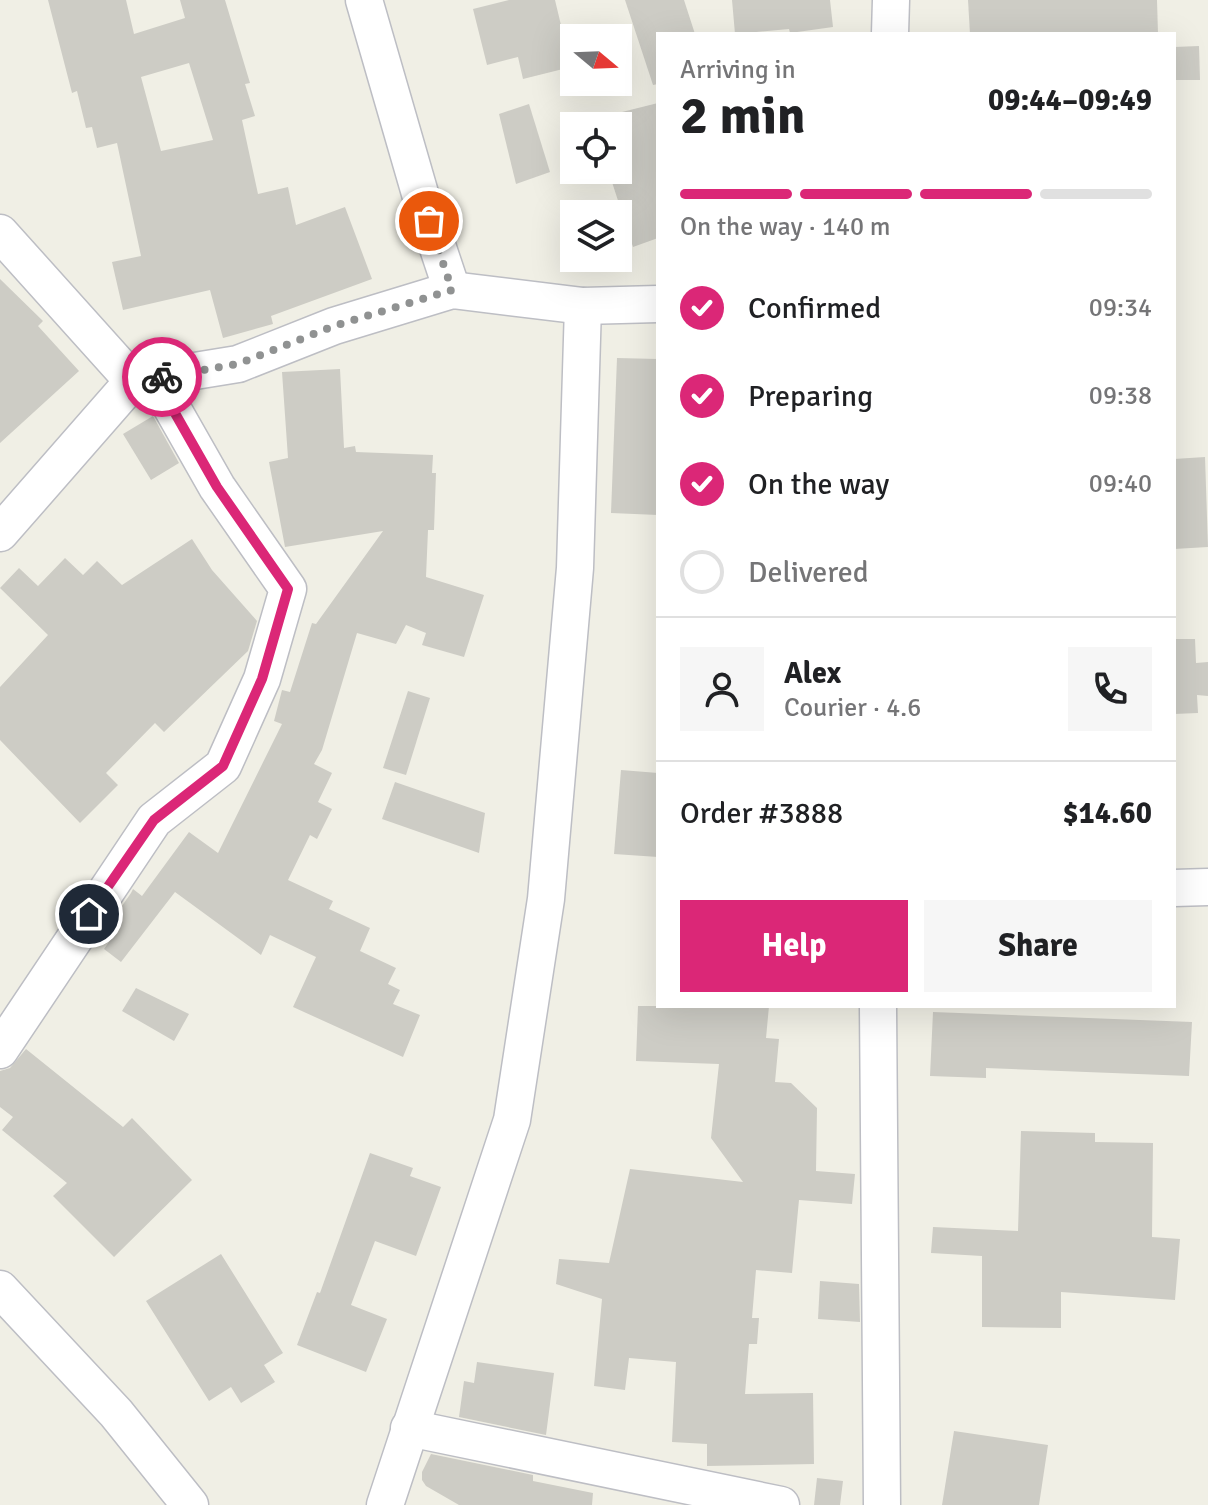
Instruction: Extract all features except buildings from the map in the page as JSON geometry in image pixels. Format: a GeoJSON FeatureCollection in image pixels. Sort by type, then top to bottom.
{"type":"FeatureCollection","features":[{"type":"Feature","properties":{"kind":"street"},"geometry":{"type":"LineString","coordinates":[[364,0],[421,197],[452,290]]}},
{"type":"Feature","properties":{"kind":"street"},"geometry":{"type":"LineString","coordinates":[[890,32],[891,0]]}},
{"type":"Feature","properties":{"kind":"street"},"geometry":{"type":"LineString","coordinates":[[0,233],[144,380],[288,589],[262,679],[223,766],[154,820],[0,1050]]}},
{"type":"Feature","properties":{"kind":"street"},"geometry":{"type":"LineString","coordinates":[[0,533],[144,380],[238,364],[334,326],[452,290],[583,306],[656,304]]}},
{"type":"Feature","properties":{"kind":"street"},"geometry":{"type":"LineString","coordinates":[[385,1505],[512,1120],[546,899],[575,568],[583,306]]}},
{"type":"Feature","properties":{"kind":"street"},"geometry":{"type":"LineString","coordinates":[[1176,888],[1208,887]]}},
{"type":"Feature","properties":{"kind":"street"},"geometry":{"type":"LineString","coordinates":[[878,1008],[882,1505]]}},
{"type":"Feature","properties":{"kind":"street"},"geometry":{"type":"LineString","coordinates":[[0,1289],[116,1413],[190,1505]]}},
{"type":"Feature","properties":{"kind":"street"},"geometry":{"type":"LineString","coordinates":[[409,1428],[781,1505]]}},
{"type":"Feature","properties":{"kind":"way so far"},"geometry":{"type":"LineString","coordinates":[[162,377],[238,364],[334,326],[452,290],[429,221]]}},
{"type":"Feature","properties":{"kind":"route"},"geometry":{"type":"LineString","coordinates":[[89,914],[154,820],[223,766],[262,679],[288,589],[217,487],[155,378],[162,377]]}}]}
